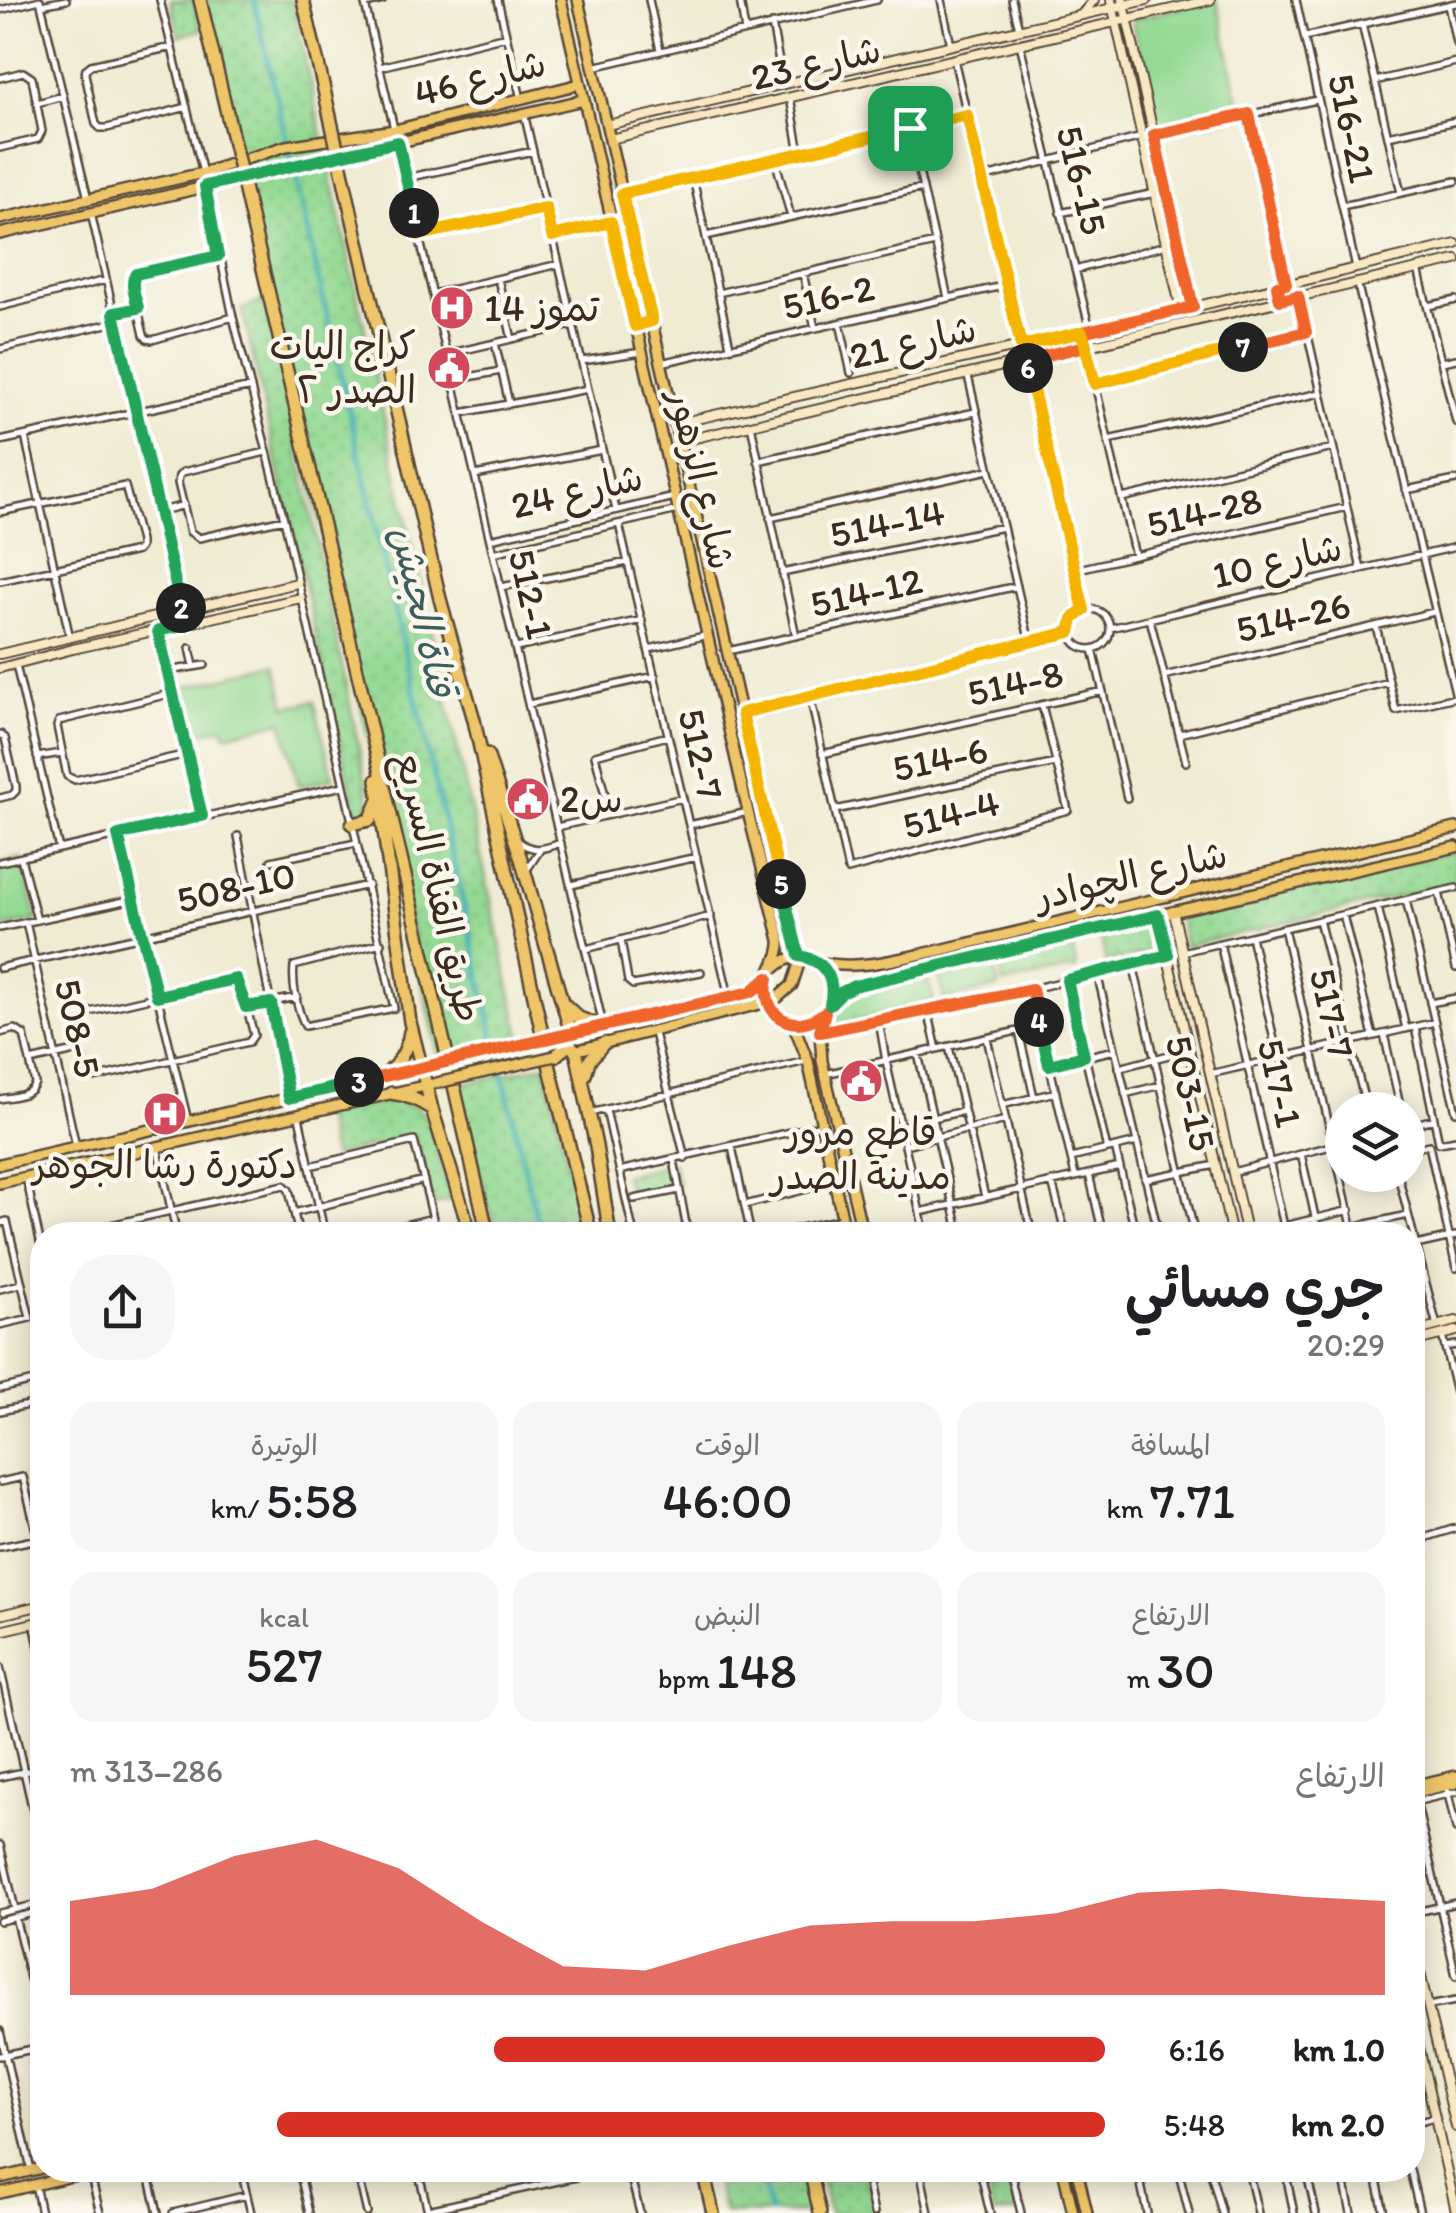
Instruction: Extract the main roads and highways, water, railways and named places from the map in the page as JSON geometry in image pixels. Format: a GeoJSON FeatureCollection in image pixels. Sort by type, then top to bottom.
{"type":"FeatureCollection","features":[{"type":"Feature","properties":{"kind":"highway","name":"طريق القناة السريع"},"geometry":{"type":"LineString","coordinates":[[200,0],[376,746],[444,1060]]}},
{"type":"Feature","properties":{"kind":"highway","name":"طريق القناة السريع"},"geometry":{"type":"LineString","coordinates":[[303,0],[440,599],[474,720],[547,1035]]}},
{"type":"Feature","properties":{"kind":"highway"},"geometry":{"type":"LineString","coordinates":[[474,720],[497,779],[562,1002],[569,1043],[585,1084],[608,1222]]}},
{"type":"Feature","properties":{"kind":"highway"},"geometry":{"type":"LineString","coordinates":[[376,746],[410,1022],[466,1222]]}},
{"type":"Feature","properties":{"kind":"highway"},"geometry":{"type":"LineString","coordinates":[[380,798],[370,820],[357,824],[385,843]]}},
{"type":"Feature","properties":{"kind":"highway"},"geometry":{"type":"LineString","coordinates":[[562,1002],[579,1018],[601,1025]]}},
{"type":"Feature","properties":{"kind":"highway"},"geometry":{"type":"LineString","coordinates":[[384,1076],[407,1047],[410,1022]]}},
{"type":"Feature","properties":{"kind":"highway"},"geometry":{"type":"LineString","coordinates":[[547,1035],[569,1043]]}},
{"type":"Feature","properties":{"kind":"highway"},"geometry":{"type":"LineString","coordinates":[[569,1043],[552,1060],[587,1222]]}},
{"type":"Feature","properties":{"kind":"highway"},"geometry":{"type":"LineString","coordinates":[[585,1084],[588,1061],[604,1043]]}},
{"type":"Feature","properties":{"kind":"highway"},"geometry":{"type":"LineString","coordinates":[[426,1077],[444,1060]]}},
{"type":"Feature","properties":{"kind":"highway"},"geometry":{"type":"LineString","coordinates":[[426,1077],[450,1084],[485,1222]]}},
{"type":"Feature","properties":{"kind":"highway"},"geometry":{"type":"LineString","coordinates":[[391,1094],[406,1095],[432,1109]]}},
{"type":"Feature","properties":{"kind":"highway"},"geometry":{"type":"LineString","coordinates":[[706,2182],[713,2213]]}},
{"type":"Feature","properties":{"kind":"highway"},"geometry":{"type":"LineString","coordinates":[[813,2182],[820,2213]]}},
{"type":"Feature","properties":{"kind":"main road","name":"شارع الزهور"},"geometry":{"type":"LineString","coordinates":[[560,0],[780,947],[766,986],[768,1002]]}},
{"type":"Feature","properties":{"kind":"main road","name":"شارع الزهور"},"geometry":{"type":"LineString","coordinates":[[578,0],[799,956]]}},
{"type":"Feature","properties":{"kind":"main road"},"geometry":{"type":"LineString","coordinates":[[566,24],[577,28],[582,20]]}},
{"type":"Feature","properties":{"kind":"main road"},"geometry":{"type":"LineString","coordinates":[[570,40],[577,32],[586,37]]}},
{"type":"Feature","properties":{"kind":"main road","name":"شارع 46"},"geometry":{"type":"LineString","coordinates":[[0,220],[202,173],[286,146],[394,130],[580,84]]}},
{"type":"Feature","properties":{"kind":"main road","name":"شارع 46"},"geometry":{"type":"LineString","coordinates":[[0,234],[583,100]]}},
{"type":"Feature","properties":{"kind":"main road"},"geometry":{"type":"LineString","coordinates":[[189,176],[193,189]]}},
{"type":"Feature","properties":{"kind":"main road"},"geometry":{"type":"LineString","coordinates":[[88,199],[91,213]]}},
{"type":"Feature","properties":{"kind":"main road"},"geometry":{"type":"LineString","coordinates":[[635,326],[652,321]]}},
{"type":"Feature","properties":{"kind":"main road","name":"شارع الچوادر"},"geometry":{"type":"LineString","coordinates":[[799,956],[819,963],[851,966],[897,960],[1456,828]]}},
{"type":"Feature","properties":{"kind":"main road","name":"شارع الچوادر"},"geometry":{"type":"LineString","coordinates":[[792,1023],[810,1022],[854,986],[1456,847]]}},
{"type":"Feature","properties":{"kind":"main road"},"geometry":{"type":"LineString","coordinates":[[762,866],[777,864]]}},
{"type":"Feature","properties":{"kind":"main road"},"geometry":{"type":"LineString","coordinates":[[799,956],[792,985],[782,996],[768,1002],[604,1043],[569,1043],[601,1025],[751,992],[779,963],[799,956]]}},
{"type":"Feature","properties":{"kind":"main road"},"geometry":{"type":"LineString","coordinates":[[819,963],[827,971],[833,993],[820,1032],[822,1061],[860,1222]]}},
{"type":"Feature","properties":{"kind":"main road"},"geometry":{"type":"LineString","coordinates":[[768,1002],[774,1012],[792,1023],[808,1061],[843,1222]]}},
{"type":"Feature","properties":{"kind":"main road"},"geometry":{"type":"LineString","coordinates":[[444,1060],[547,1035]]}},
{"type":"Feature","properties":{"kind":"main road"},"geometry":{"type":"LineString","coordinates":[[450,1084],[552,1060]]}},
{"type":"Feature","properties":{"kind":"main road"},"geometry":{"type":"LineString","coordinates":[[0,1164],[384,1076],[426,1077]]}},
{"type":"Feature","properties":{"kind":"main road"},"geometry":{"type":"LineString","coordinates":[[0,1184],[391,1094],[426,1077]]}},
{"type":"Feature","properties":{"kind":"main road"},"geometry":{"type":"LineString","coordinates":[[1425,1793],[1451,1785]]}},
{"type":"Feature","properties":{"kind":"main road"},"geometry":{"type":"LineString","coordinates":[[0,2178],[30,2171]]}},
{"type":"Feature","properties":{"kind":"main road"},"geometry":{"type":"LineString","coordinates":[[0,2193],[43,2182]]}},
{"type":"Feature","properties":{"kind":"main road"},"geometry":{"type":"LineString","coordinates":[[1066,2182],[1073,2213]]}},
{"type":"Feature","properties":{"kind":"main road"},"geometry":{"type":"LineString","coordinates":[[1080,2182],[1087,2213]]}},
{"type":"Feature","properties":{"kind":"waterway","name":"قناة الجيش"},"geometry":{"type":"LineString","coordinates":[[254,0],[537,1222]]}},
{"type":"Feature","properties":{"kind":"waterway","name":"قناة الجيش"},"geometry":{"type":"LineString","coordinates":[[763,2182],[770,2213]]}},
{"type":"Feature","properties":{"kind":"place","name":"14 تموز"},"geometry":{"type":"Point","coordinates":[452,308]}},
{"type":"Feature","properties":{"kind":"place","name":"كراج اليات الصدر ٢"},"geometry":{"type":"Point","coordinates":[449,368]}},
{"type":"Feature","properties":{"kind":"place","name":"س2"},"geometry":{"type":"Point","coordinates":[528,799]}},
{"type":"Feature","properties":{"kind":"place","name":"قاطع مرور مدينة الصدر"},"geometry":{"type":"Point","coordinates":[861,1081]}},
{"type":"Feature","properties":{"kind":"place","name":"دكتورة رشا الجوهر"},"geometry":{"type":"Point","coordinates":[165,1114]}}]}
